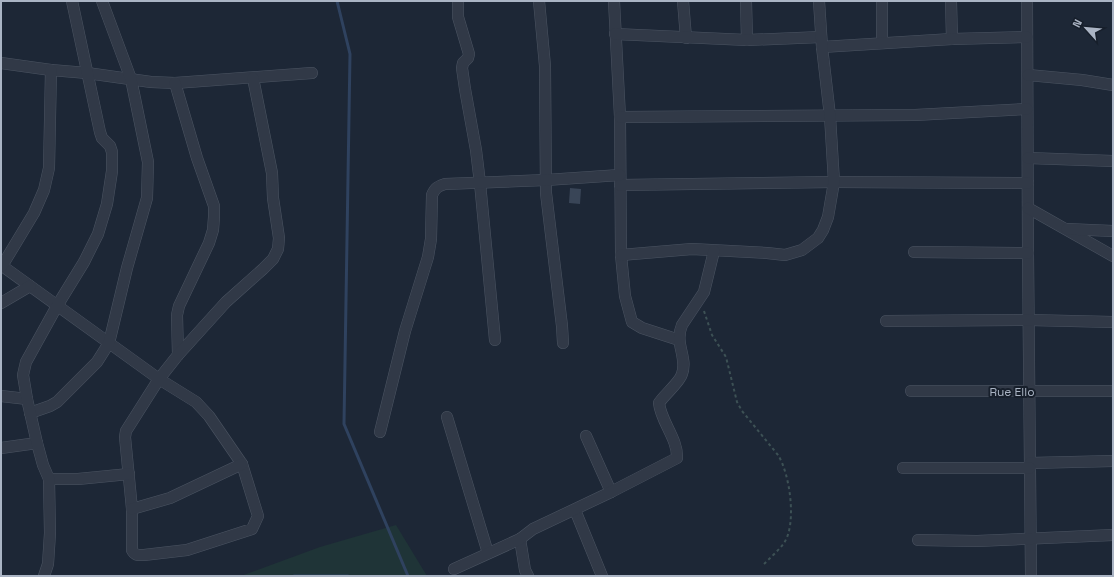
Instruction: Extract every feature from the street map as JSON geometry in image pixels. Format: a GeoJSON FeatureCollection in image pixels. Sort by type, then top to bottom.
{"type":"FeatureCollection","features":[{"type":"Feature","properties":{"kind":"street"},"geometry":{"type":"LineString","coordinates":[[44,576],[48,564],[50,533],[48,480],[30,414],[23,375],[26,362],[57,306],[84,262],[98,234],[107,204],[112,152],[110,146],[102,138],[100,132],[72,1]]}},
{"type":"Feature","properties":{"kind":"street"},"geometry":{"type":"LineString","coordinates":[[30,414],[50,406],[65,395],[97,362],[109,343],[127,268],[147,198],[148,162],[131,79],[102,1]]}},
{"type":"Feature","properties":{"kind":"street"},"geometry":{"type":"LineString","coordinates":[[458,1],[458,17],[469,54],[468,58],[463,62],[462,68],[476,150],[495,340]]}},
{"type":"Feature","properties":{"kind":"street"},"geometry":{"type":"LineString","coordinates":[[539,1],[545,66],[546,193],[563,343]]}},
{"type":"Feature","properties":{"kind":"street"},"geometry":{"type":"LineString","coordinates":[[614,1],[620,117],[621,255],[625,296],[632,322],[642,328],[679,340]]}},
{"type":"Feature","properties":{"kind":"street"},"geometry":{"type":"LineString","coordinates":[[683,1],[686,38]]}},
{"type":"Feature","properties":{"kind":"street"},"geometry":{"type":"LineString","coordinates":[[746,1],[746,40]]}},
{"type":"Feature","properties":{"kind":"street"},"geometry":{"type":"LineString","coordinates":[[621,255],[692,249],[785,255],[802,250],[818,238],[824,230],[828,217],[834,182],[830,116],[821,42],[819,1]]}},
{"type":"Feature","properties":{"kind":"street"},"geometry":{"type":"LineString","coordinates":[[882,1],[882,44]]}},
{"type":"Feature","properties":{"kind":"street"},"geometry":{"type":"LineString","coordinates":[[951,1],[952,39]]}},
{"type":"Feature","properties":{"kind":"street"},"geometry":{"type":"LineString","coordinates":[[1027,1],[1031,576]]}},
{"type":"Feature","properties":{"kind":"street"},"geometry":{"type":"LineString","coordinates":[[615,34],[686,38],[882,44],[952,39],[1027,37]]}},
{"type":"Feature","properties":{"kind":"street"},"geometry":{"type":"LineString","coordinates":[[1,63],[151,82],[175,83],[312,73]]}},
{"type":"Feature","properties":{"kind":"street"},"geometry":{"type":"LineString","coordinates":[[51,70],[49,168],[44,190],[34,213],[2,266],[159,379],[196,402],[209,416],[242,464],[258,516],[252,529],[187,550],[138,555],[132,550],[132,509],[125,433],[159,379],[178,355],[226,302],[273,259],[278,249],[272,173],[253,78]]}},
{"type":"Feature","properties":{"kind":"street"},"geometry":{"type":"LineString","coordinates":[[1028,75],[1113,84]]}},
{"type":"Feature","properties":{"kind":"street"},"geometry":{"type":"LineString","coordinates":[[175,83],[197,158],[214,206],[213,230],[209,243],[179,306],[177,315],[178,355]]}},
{"type":"Feature","properties":{"kind":"street"},"geometry":{"type":"LineString","coordinates":[[620,117],[914,115],[1028,108]]}},
{"type":"Feature","properties":{"kind":"street"},"geometry":{"type":"LineString","coordinates":[[1028,158],[1113,161]]}},
{"type":"Feature","properties":{"kind":"street"},"geometry":{"type":"LineString","coordinates":[[380,432],[405,331],[428,257],[431,239],[432,195],[435,189],[439,186],[546,180],[1028,183]]}},
{"type":"Feature","properties":{"kind":"street"},"geometry":{"type":"LineString","coordinates":[[1028,208],[1113,256]]}},
{"type":"Feature","properties":{"kind":"street"},"geometry":{"type":"LineString","coordinates":[[1064,229],[1113,231]]}},
{"type":"Feature","properties":{"kind":"street"},"geometry":{"type":"LineString","coordinates":[[454,569],[520,539],[533,529],[575,510],[677,458],[677,450],[661,413],[659,403],[682,376],[684,365],[679,340],[680,331],[682,325],[704,292],[714,251]]}},
{"type":"Feature","properties":{"kind":"street"},"geometry":{"type":"LineString","coordinates":[[914,252],[1028,253]]}},
{"type":"Feature","properties":{"kind":"street"},"geometry":{"type":"LineString","coordinates":[[1,303],[30,286]]}},
{"type":"Feature","properties":{"kind":"street"},"geometry":{"type":"LineString","coordinates":[[886,321],[1029,320],[1113,322]]}},
{"type":"Feature","properties":{"kind":"street","name":"Rue Ello"},"geometry":{"type":"LineString","coordinates":[[911,391],[1113,391]]}},
{"type":"Feature","properties":{"kind":"street"},"geometry":{"type":"LineString","coordinates":[[1,396],[27,398]]}},
{"type":"Feature","properties":{"kind":"street"},"geometry":{"type":"LineString","coordinates":[[447,417],[488,553]]}},
{"type":"Feature","properties":{"kind":"street"},"geometry":{"type":"LineString","coordinates":[[586,436],[611,492]]}},
{"type":"Feature","properties":{"kind":"street"},"geometry":{"type":"LineString","coordinates":[[1,448],[37,443]]}},
{"type":"Feature","properties":{"kind":"street"},"geometry":{"type":"LineString","coordinates":[[903,468],[1030,466],[1113,461]]}},
{"type":"Feature","properties":{"kind":"street"},"geometry":{"type":"LineString","coordinates":[[132,509],[170,498],[242,464]]}},
{"type":"Feature","properties":{"kind":"street"},"geometry":{"type":"LineString","coordinates":[[48,480],[78,479],[128,474]]}},
{"type":"Feature","properties":{"kind":"street"},"geometry":{"type":"LineString","coordinates":[[575,510],[602,576]]}},
{"type":"Feature","properties":{"kind":"street"},"geometry":{"type":"LineString","coordinates":[[918,540],[935,539],[977,541],[1113,535]]}},
{"type":"Feature","properties":{"kind":"street"},"geometry":{"type":"LineString","coordinates":[[520,539],[525,570],[528,576]]}},
{"type":"Feature","properties":{"kind":"path"},"geometry":{"type":"LineString","coordinates":[[704,292],[702,307],[712,336],[726,357],[737,402],[742,411],[783,463],[788,479],[791,513],[788,532],[785,542],[763,565]]}},
{"type":"Feature","properties":{"kind":"green space"},"geometry":{"type":"Polygon","coordinates":[[[396,525],[427,576],[241,576],[320,547],[396,525]]]}},
{"type":"Feature","properties":{"kind":"building"},"geometry":{"type":"Polygon","coordinates":[[[570,188],[581,189],[580,204],[569,203],[570,188]]]}},
{"type":"Feature","properties":{"kind":"waterway"},"geometry":{"type":"LineString","coordinates":[[337,1],[350,54],[344,424],[408,576]]}},
{"type":"Feature","properties":{"kind":"waterway"},"geometry":{"type":"LineString","coordinates":[[294,576],[348,576]]}}]}
